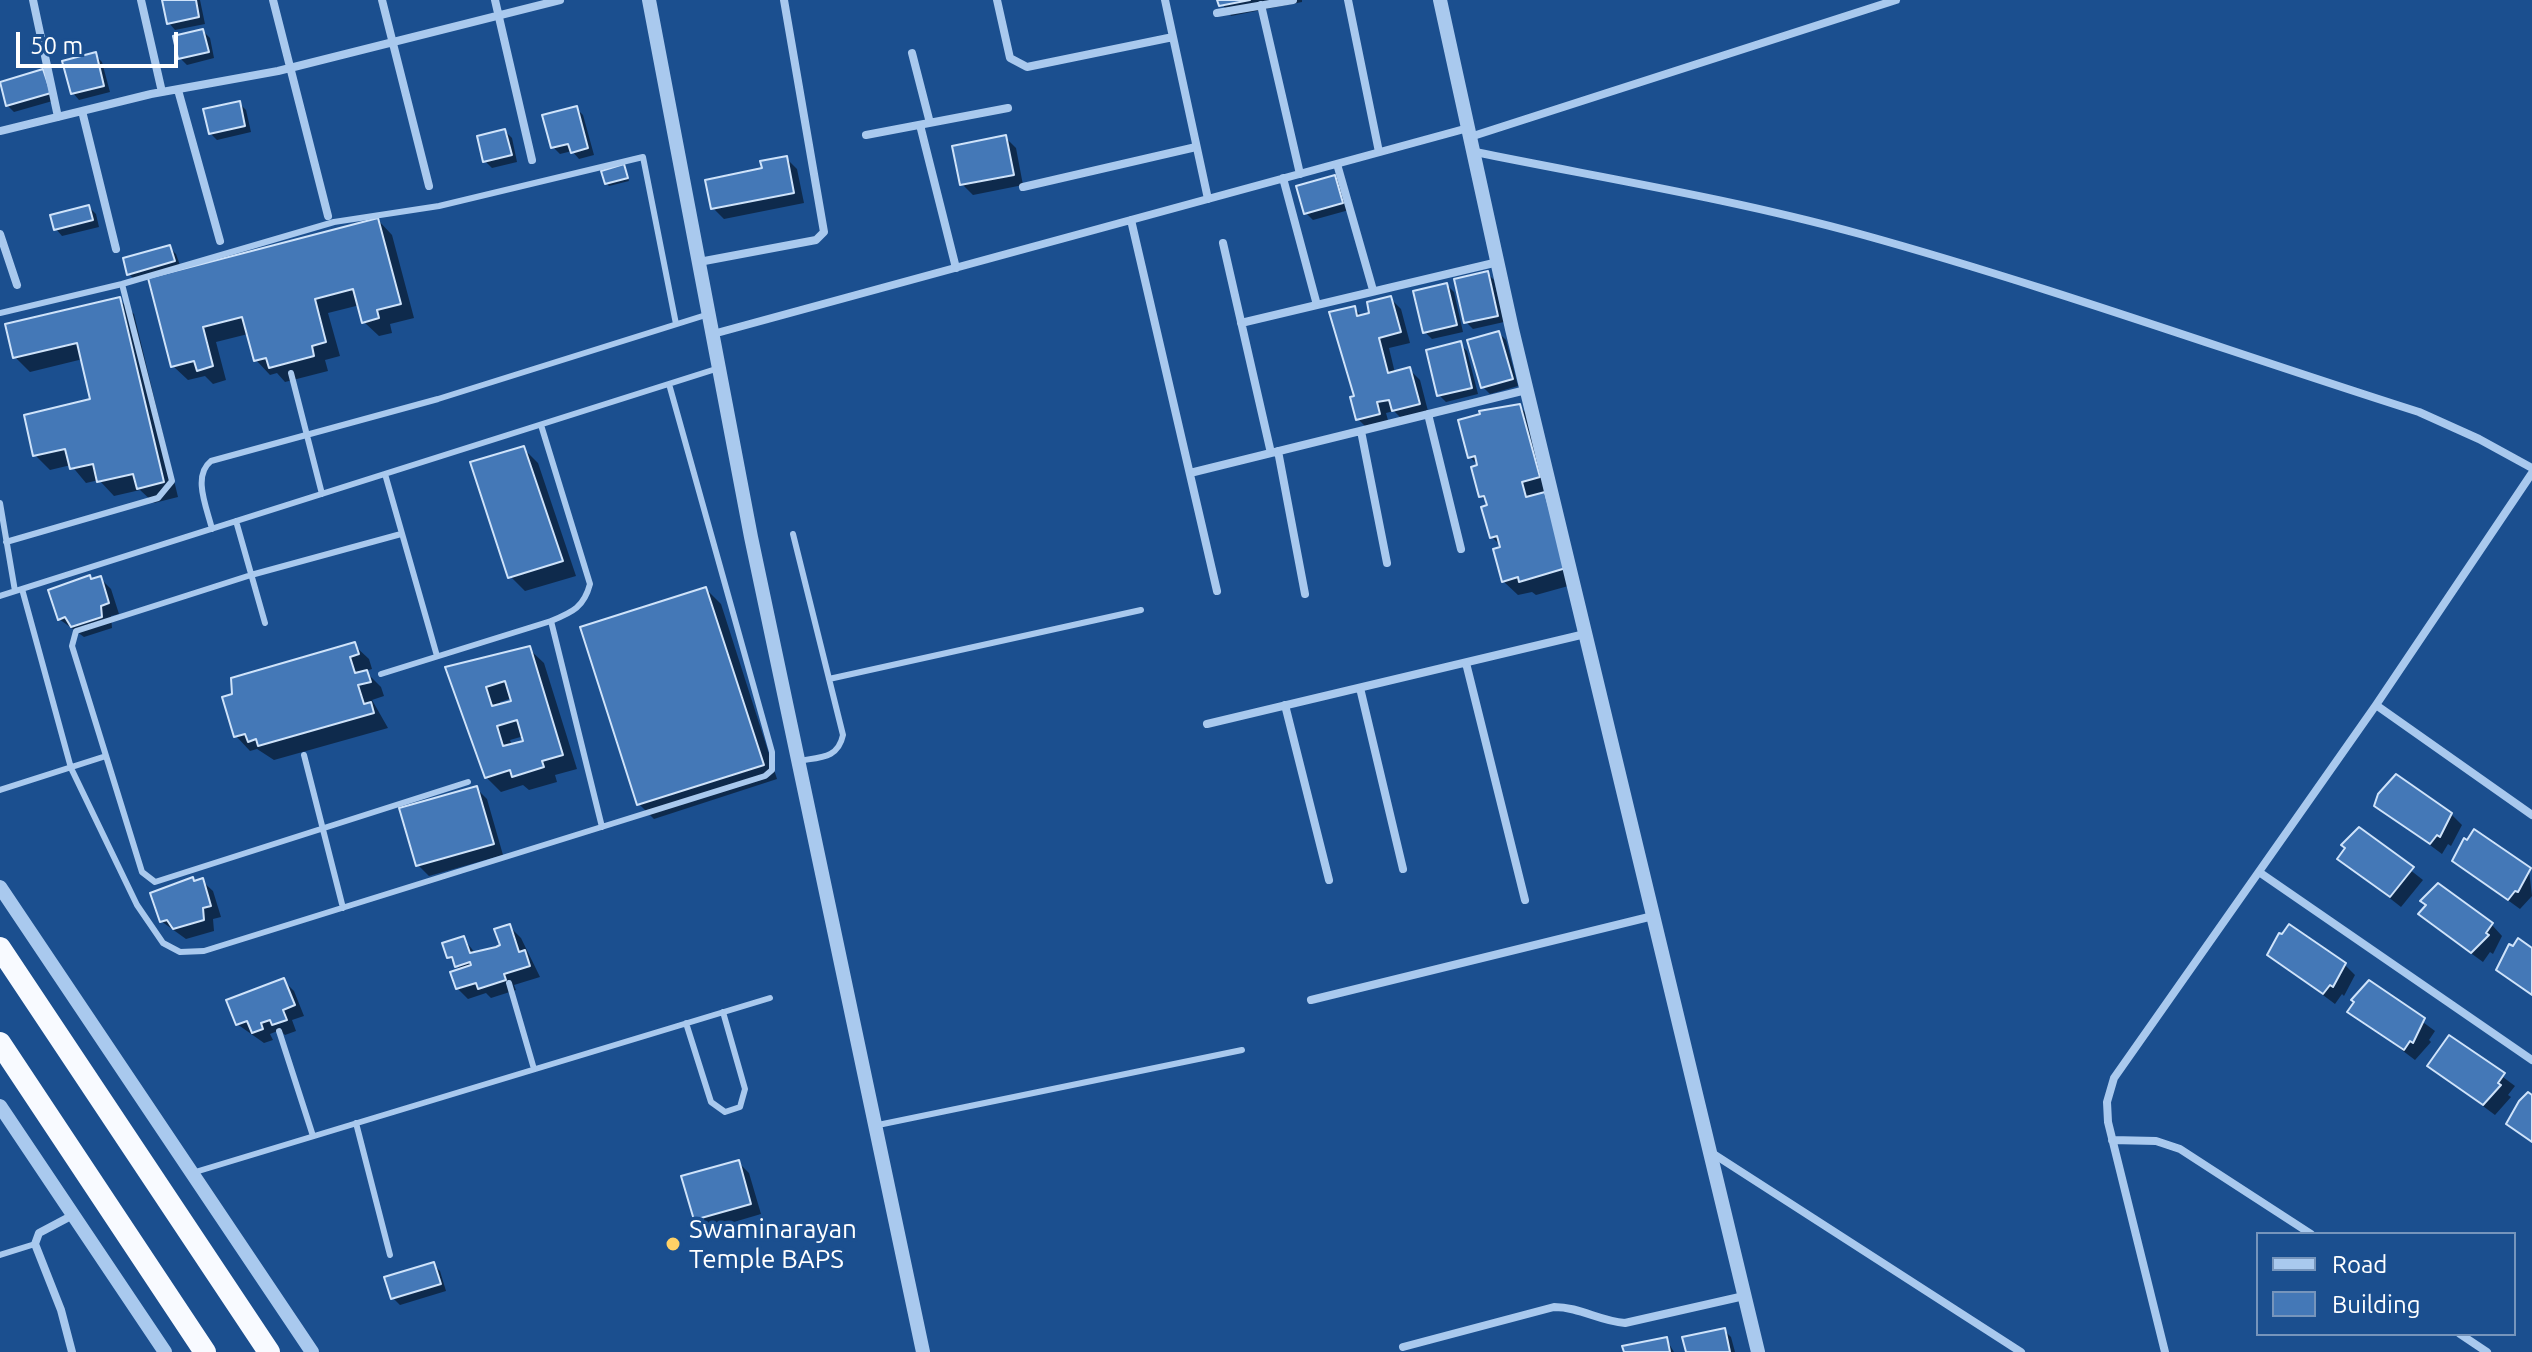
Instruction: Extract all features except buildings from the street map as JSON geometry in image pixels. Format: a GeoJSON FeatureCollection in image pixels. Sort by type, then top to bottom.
{"type":"FeatureCollection","features":[{"type":"Feature","properties":{"kind":"highway"},"geometry":{"type":"LineString","coordinates":[[0,948],[269,1352]]}},
{"type":"Feature","properties":{"kind":"highway"},"geometry":{"type":"LineString","coordinates":[[0,1043],[205,1352]]}},
{"type":"Feature","properties":{"kind":"street"},"geometry":{"type":"LineString","coordinates":[[33,0],[58,117]]}},
{"type":"Feature","properties":{"kind":"street"},"geometry":{"type":"LineString","coordinates":[[141,0],[162,92]]}},
{"type":"Feature","properties":{"kind":"street"},"geometry":{"type":"LineString","coordinates":[[273,0],[328,216]]}},
{"type":"Feature","properties":{"kind":"street"},"geometry":{"type":"LineString","coordinates":[[382,0],[429,186]]}},
{"type":"Feature","properties":{"kind":"street"},"geometry":{"type":"LineString","coordinates":[[495,0],[532,160]]}},
{"type":"Feature","properties":{"kind":"street"},"geometry":{"type":"LineString","coordinates":[[0,131],[162,92],[289,68],[560,0]]}},
{"type":"Feature","properties":{"kind":"street"},"geometry":{"type":"LineString","coordinates":[[649,0],[798,761],[923,1352]]}},
{"type":"Feature","properties":{"kind":"street"},"geometry":{"type":"LineString","coordinates":[[699,262],[816,240],[824,232],[784,0]]}},
{"type":"Feature","properties":{"kind":"street"},"geometry":{"type":"LineString","coordinates":[[997,0],[1010,58],[1027,67],[1173,37]]}},
{"type":"Feature","properties":{"kind":"street"},"geometry":{"type":"LineString","coordinates":[[1165,0],[1208,199]]}},
{"type":"Feature","properties":{"kind":"street"},"geometry":{"type":"LineString","coordinates":[[1217,13],[1293,0]]}},
{"type":"Feature","properties":{"kind":"street"},"geometry":{"type":"LineString","coordinates":[[1348,0],[1379,152]]}},
{"type":"Feature","properties":{"kind":"street"},"geometry":{"type":"LineString","coordinates":[[1440,0],[1526,390],[1758,1352]]}},
{"type":"Feature","properties":{"kind":"street"},"geometry":{"type":"LineString","coordinates":[[713,334],[1379,152],[1471,139],[1896,0]]}},
{"type":"Feature","properties":{"kind":"street"},"geometry":{"type":"LineString","coordinates":[[1261,5],[1300,174]]}},
{"type":"Feature","properties":{"kind":"street"},"geometry":{"type":"LineString","coordinates":[[912,53],[956,268]]}},
{"type":"Feature","properties":{"kind":"street"},"geometry":{"type":"LineString","coordinates":[[178,90],[220,241]]}},
{"type":"Feature","properties":{"kind":"street"},"geometry":{"type":"LineString","coordinates":[[866,135],[1008,108]]}},
{"type":"Feature","properties":{"kind":"street"},"geometry":{"type":"LineString","coordinates":[[82,111],[116,249]]}},
{"type":"Feature","properties":{"kind":"street"},"geometry":{"type":"LineString","coordinates":[[1471,139],[1935,256],[2419,412],[2479,439],[2532,471],[2376,705],[2114,1078],[2107,1102],[2112,1140],[2165,1352]]}},
{"type":"Feature","properties":{"kind":"street"},"geometry":{"type":"LineString","coordinates":[[1023,187],[1196,147]]}},
{"type":"Feature","properties":{"kind":"street"},"geometry":{"type":"LineString","coordinates":[[1337,164],[1373,290]]}},
{"type":"Feature","properties":{"kind":"street"},"geometry":{"type":"LineString","coordinates":[[1283,178],[1317,305]]}},
{"type":"Feature","properties":{"kind":"street"},"geometry":{"type":"LineString","coordinates":[[1131,220],[1217,591]]}},
{"type":"Feature","properties":{"kind":"street"},"geometry":{"type":"LineString","coordinates":[[0,234],[17,285]]}},
{"type":"Feature","properties":{"kind":"street"},"geometry":{"type":"LineString","coordinates":[[1223,243],[1305,594]]}},
{"type":"Feature","properties":{"kind":"street"},"geometry":{"type":"LineString","coordinates":[[1241,323],[1498,262]]}},
{"type":"Feature","properties":{"kind":"street"},"geometry":{"type":"LineString","coordinates":[[1190,473],[1526,390]]}},
{"type":"Feature","properties":{"kind":"street"},"geometry":{"type":"LineString","coordinates":[[1428,414],[1461,549]]}},
{"type":"Feature","properties":{"kind":"street"},"geometry":{"type":"LineString","coordinates":[[1361,431],[1387,563]]}},
{"type":"Feature","properties":{"kind":"street"},"geometry":{"type":"LineString","coordinates":[[1207,724],[1585,634]]}},
{"type":"Feature","properties":{"kind":"street"},"geometry":{"type":"LineString","coordinates":[[1466,663],[1525,900]]}},
{"type":"Feature","properties":{"kind":"street"},"geometry":{"type":"LineString","coordinates":[[1360,688],[1403,869]]}},
{"type":"Feature","properties":{"kind":"street"},"geometry":{"type":"LineString","coordinates":[[1285,705],[1329,880]]}},
{"type":"Feature","properties":{"kind":"street"},"geometry":{"type":"LineString","coordinates":[[2376,705],[2532,815]]}},
{"type":"Feature","properties":{"kind":"street"},"geometry":{"type":"LineString","coordinates":[[2259,872],[2532,1060]]}},
{"type":"Feature","properties":{"kind":"street"},"geometry":{"type":"LineString","coordinates":[[0,887],[312,1352]]}},
{"type":"Feature","properties":{"kind":"street"},"geometry":{"type":"LineString","coordinates":[[1311,1000],[1653,916]]}},
{"type":"Feature","properties":{"kind":"street"},"geometry":{"type":"LineString","coordinates":[[0,1106],[165,1352]]}},
{"type":"Feature","properties":{"kind":"street"},"geometry":{"type":"LineString","coordinates":[[2112,1140],[2156,1141],[2180,1149],[2308,1232]]}},
{"type":"Feature","properties":{"kind":"street"},"geometry":{"type":"LineString","coordinates":[[1710,1152],[2021,1352]]}},
{"type":"Feature","properties":{"kind":"street"},"geometry":{"type":"LineString","coordinates":[[72,1352],[61,1310],[35,1244],[39,1233],[73,1215]]}},
{"type":"Feature","properties":{"kind":"street"},"geometry":{"type":"LineString","coordinates":[[1403,1347],[1554,1307],[1572,1307],[1609,1322],[1625,1323],[1744,1296]]}},
{"type":"Feature","properties":{"kind":"street"},"geometry":{"type":"LineString","coordinates":[[2463,1336],[2487,1352]]}},
{"type":"Feature","properties":{"kind":"lane"},"geometry":{"type":"LineString","coordinates":[[0,313],[122,284],[334,222],[439,206],[643,157],[676,324]]}},
{"type":"Feature","properties":{"kind":"lane"},"geometry":{"type":"LineString","coordinates":[[6,542],[158,498],[172,481],[122,284]]}},
{"type":"Feature","properties":{"kind":"lane"},"geometry":{"type":"LineString","coordinates":[[212,529],[200,477],[211,461],[438,399],[709,314]]}},
{"type":"Feature","properties":{"kind":"lane"},"geometry":{"type":"LineString","coordinates":[[0,596],[719,368]]}},
{"type":"Feature","properties":{"kind":"lane"},"geometry":{"type":"LineString","coordinates":[[291,373],[322,494]]}},
{"type":"Feature","properties":{"kind":"lane"},"geometry":{"type":"LineString","coordinates":[[0,503],[18,590],[71,768],[137,905],[163,943],[180,952],[204,951],[765,776],[773,762],[669,384]]}},
{"type":"Feature","properties":{"kind":"lane"},"geometry":{"type":"LineString","coordinates":[[381,674],[577,610],[590,584],[541,425]]}},
{"type":"Feature","properties":{"kind":"lane"},"geometry":{"type":"LineString","coordinates":[[385,474],[437,656]]}},
{"type":"Feature","properties":{"kind":"lane"},"geometry":{"type":"LineString","coordinates":[[236,521],[265,623]]}},
{"type":"Feature","properties":{"kind":"lane"},"geometry":{"type":"LineString","coordinates":[[401,534],[251,575],[76,631],[72,646],[142,872],[155,882],[468,782]]}},
{"type":"Feature","properties":{"kind":"lane"},"geometry":{"type":"LineString","coordinates":[[793,534],[843,735],[840,747],[832,755],[798,761]]}},
{"type":"Feature","properties":{"kind":"lane"},"geometry":{"type":"LineString","coordinates":[[829,679],[1141,610]]}},
{"type":"Feature","properties":{"kind":"lane"},"geometry":{"type":"LineString","coordinates":[[551,621],[602,827]]}},
{"type":"Feature","properties":{"kind":"lane"},"geometry":{"type":"LineString","coordinates":[[304,755],[343,908]]}},
{"type":"Feature","properties":{"kind":"lane"},"geometry":{"type":"LineString","coordinates":[[0,790],[106,756]]}},
{"type":"Feature","properties":{"kind":"lane"},"geometry":{"type":"LineString","coordinates":[[509,983],[534,1069]]}},
{"type":"Feature","properties":{"kind":"lane"},"geometry":{"type":"LineString","coordinates":[[192,1173],[770,998]]}},
{"type":"Feature","properties":{"kind":"lane"},"geometry":{"type":"LineString","coordinates":[[686,1023],[711,1102],[725,1112],[740,1107],[745,1089],[723,1012]]}},
{"type":"Feature","properties":{"kind":"lane"},"geometry":{"type":"LineString","coordinates":[[279,1031],[313,1136]]}},
{"type":"Feature","properties":{"kind":"lane"},"geometry":{"type":"LineString","coordinates":[[875,1125],[1242,1050]]}},
{"type":"Feature","properties":{"kind":"lane"},"geometry":{"type":"LineString","coordinates":[[356,1123],[390,1255]]}},
{"type":"Feature","properties":{"kind":"lane"},"geometry":{"type":"LineString","coordinates":[[0,1255],[35,1244]]}},
{"type":"Feature","properties":{"kind":"place","name":"Swaminarayan Temple BAPS"},"geometry":{"type":"Point","coordinates":[673,1244]}}]}
